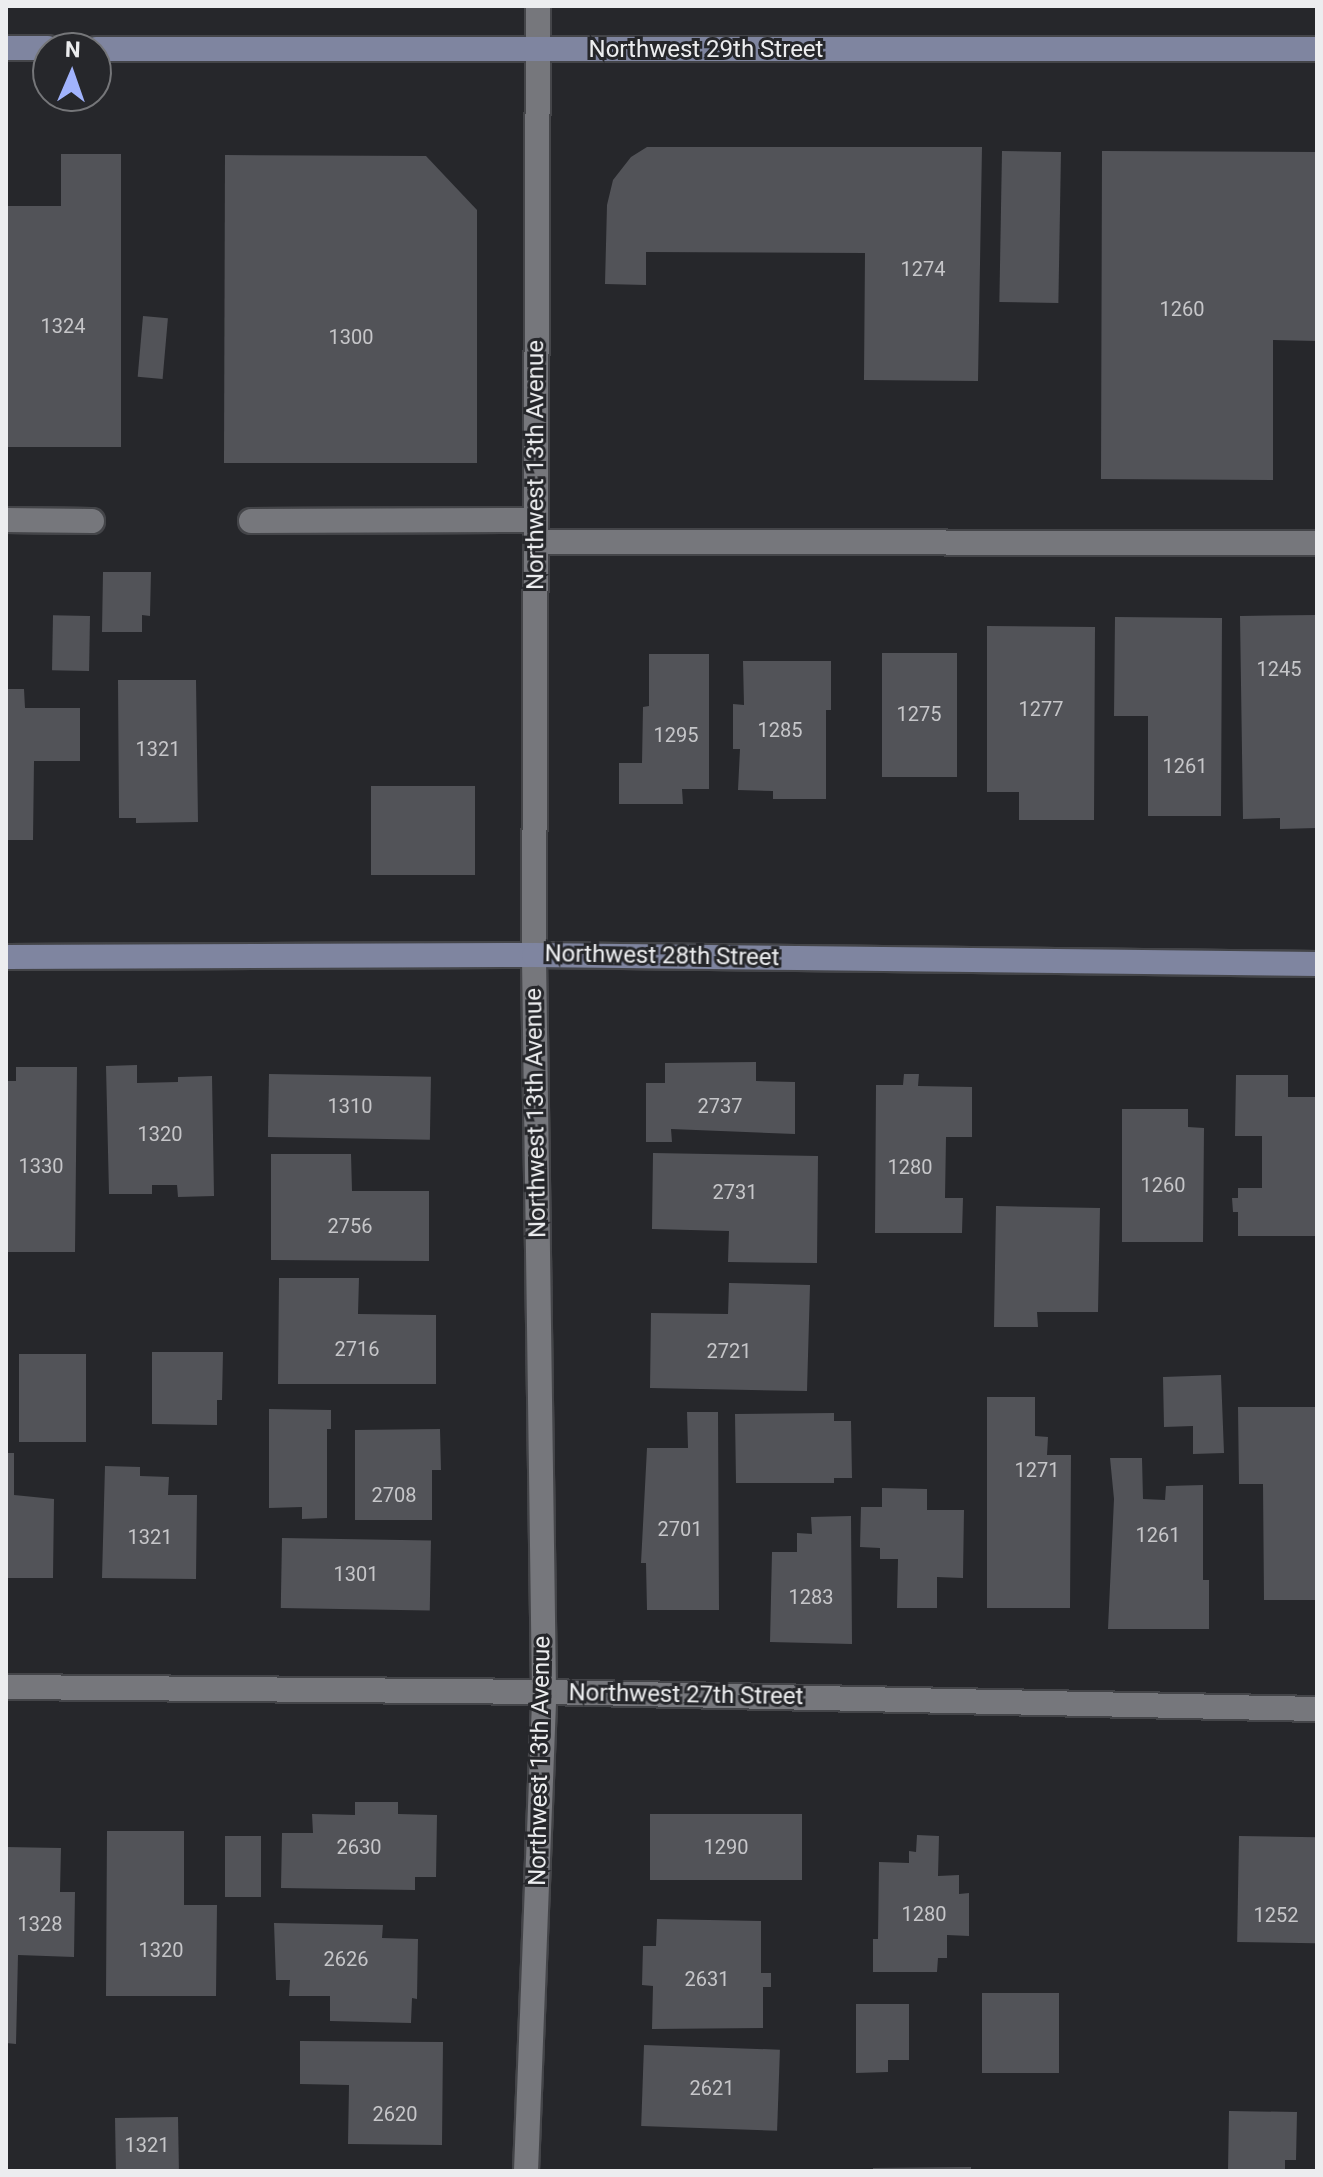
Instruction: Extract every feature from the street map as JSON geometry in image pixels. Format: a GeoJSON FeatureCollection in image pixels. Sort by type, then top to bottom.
{"type":"FeatureCollection","features":[{"type":"Feature","properties":{"kind":"street","name":"Northwest 13th Avenue"},"geometry":{"type":"LineString","coordinates":[[526,2171],[544,1692],[534,955],[538,6]]}},
{"type":"Feature","properties":{"kind":"street"},"geometry":{"type":"LineString","coordinates":[[6,48],[32,48]]}},
{"type":"Feature","properties":{"kind":"street","name":"Northwest 29th Street"},"geometry":{"type":"LineString","coordinates":[[112,49],[1317,49]]}},
{"type":"Feature","properties":{"kind":"street"},"geometry":{"type":"LineString","coordinates":[[6,520],[92,521]]}},
{"type":"Feature","properties":{"kind":"street"},"geometry":{"type":"LineString","coordinates":[[251,521],[536,531],[1317,543]]}},
{"type":"Feature","properties":{"kind":"street","name":"Northwest 28th Street"},"geometry":{"type":"LineString","coordinates":[[6,957],[534,955],[1317,964]]}},
{"type":"Feature","properties":{"kind":"street","name":"Northwest 27th Street"},"geometry":{"type":"LineString","coordinates":[[6,1687],[544,1692],[1317,1709]]}},
{"type":"Feature","properties":{"kind":"building"},"geometry":{"type":"Polygon","coordinates":[[[647,147],[982,147],[978,381],[864,380],[865,253],[646,252],[646,285],[605,284],[607,205],[613,180],[631,157],[647,147]]]}},
{"type":"Feature","properties":{"kind":"building"},"geometry":{"type":"Polygon","coordinates":[[[1002,151],[1061,152],[1058,303],[999,302],[1002,151]]]}},
{"type":"Feature","properties":{"kind":"building"},"geometry":{"type":"Polygon","coordinates":[[[1102,151],[1317,152],[1317,341],[1273,340],[1273,480],[1101,479],[1102,151]]]}},
{"type":"Feature","properties":{"kind":"building"},"geometry":{"type":"Polygon","coordinates":[[[61,154],[121,154],[121,447],[6,447],[6,206],[61,206],[61,154]]]}},
{"type":"Feature","properties":{"kind":"building"},"geometry":{"type":"Polygon","coordinates":[[[225,155],[426,156],[477,210],[477,463],[224,463],[225,155]]]}},
{"type":"Feature","properties":{"kind":"building"},"geometry":{"type":"Polygon","coordinates":[[[143,316],[168,318],[163,379],[138,377],[143,316]]]}},
{"type":"Feature","properties":{"kind":"building"},"geometry":{"type":"Polygon","coordinates":[[[103,572],[151,572],[150,616],[142,615],[142,632],[102,632],[103,572]]]}},
{"type":"Feature","properties":{"kind":"building"},"geometry":{"type":"Polygon","coordinates":[[[53,615],[90,616],[89,671],[52,670],[53,615]]]}},
{"type":"Feature","properties":{"kind":"building"},"geometry":{"type":"Polygon","coordinates":[[[1317,615],[1316,828],[1280,829],[1280,818],[1243,819],[1240,616],[1317,615]]]}},
{"type":"Feature","properties":{"kind":"building"},"geometry":{"type":"Polygon","coordinates":[[[1115,617],[1222,618],[1221,816],[1148,816],[1148,716],[1114,716],[1115,617]]]}},
{"type":"Feature","properties":{"kind":"building"},"geometry":{"type":"Polygon","coordinates":[[[987,626],[1095,627],[1094,820],[1019,820],[1019,792],[987,792],[987,626]]]}},
{"type":"Feature","properties":{"kind":"building"},"geometry":{"type":"Polygon","coordinates":[[[882,653],[957,653],[957,777],[882,777],[882,653]]]}},
{"type":"Feature","properties":{"kind":"building"},"geometry":{"type":"Polygon","coordinates":[[[649,654],[709,654],[709,789],[682,789],[683,804],[619,804],[619,763],[642,763],[643,707],[649,706],[649,654]]]}},
{"type":"Feature","properties":{"kind":"building"},"geometry":{"type":"Polygon","coordinates":[[[743,661],[831,661],[831,710],[826,710],[826,799],[773,799],[773,791],[738,790],[740,749],[733,749],[733,704],[744,705],[743,661]]]}},
{"type":"Feature","properties":{"kind":"building"},"geometry":{"type":"Polygon","coordinates":[[[118,680],[196,680],[198,822],[136,823],[136,818],[119,818],[118,680]]]}},
{"type":"Feature","properties":{"kind":"building"},"geometry":{"type":"Polygon","coordinates":[[[6,689],[24,689],[25,708],[80,708],[80,761],[34,761],[33,840],[6,840],[6,689]]]}},
{"type":"Feature","properties":{"kind":"building"},"geometry":{"type":"Polygon","coordinates":[[[371,786],[475,786],[475,875],[371,875],[371,786]]]}},
{"type":"Feature","properties":{"kind":"building"},"geometry":{"type":"Polygon","coordinates":[[[756,1062],[756,1081],[795,1082],[795,1134],[671,1129],[672,1142],[646,1142],[646,1083],[665,1083],[665,1063],[756,1062]]]}},
{"type":"Feature","properties":{"kind":"building"},"geometry":{"type":"Polygon","coordinates":[[[137,1065],[137,1083],[178,1082],[178,1077],[212,1076],[214,1196],[178,1197],[177,1185],[152,1185],[152,1194],[109,1194],[106,1066],[137,1065]]]}},
{"type":"Feature","properties":{"kind":"building"},"geometry":{"type":"Polygon","coordinates":[[[16,1067],[77,1067],[75,1252],[6,1252],[6,1081],[16,1081],[16,1067]]]}},
{"type":"Feature","properties":{"kind":"building"},"geometry":{"type":"Polygon","coordinates":[[[269,1074],[431,1077],[430,1140],[268,1137],[269,1074]]]}},
{"type":"Feature","properties":{"kind":"building"},"geometry":{"type":"Polygon","coordinates":[[[904,1074],[919,1074],[918,1086],[972,1087],[972,1137],[946,1137],[945,1198],[963,1198],[962,1233],[875,1233],[876,1085],[903,1085],[904,1074]]]}},
{"type":"Feature","properties":{"kind":"building"},"geometry":{"type":"Polygon","coordinates":[[[1236,1075],[1288,1075],[1288,1097],[1317,1097],[1317,1236],[1238,1236],[1238,1212],[1233,1212],[1232,1198],[1238,1198],[1238,1188],[1262,1188],[1262,1136],[1235,1136],[1236,1075]]]}},
{"type":"Feature","properties":{"kind":"building"},"geometry":{"type":"Polygon","coordinates":[[[1122,1109],[1188,1109],[1188,1127],[1204,1128],[1203,1242],[1122,1242],[1122,1109]]]}},
{"type":"Feature","properties":{"kind":"building"},"geometry":{"type":"Polygon","coordinates":[[[653,1153],[818,1156],[817,1263],[728,1262],[729,1231],[652,1229],[653,1153]]]}},
{"type":"Feature","properties":{"kind":"building"},"geometry":{"type":"Polygon","coordinates":[[[271,1154],[351,1154],[352,1191],[429,1191],[429,1261],[271,1260],[271,1154]]]}},
{"type":"Feature","properties":{"kind":"building"},"geometry":{"type":"Polygon","coordinates":[[[996,1206],[1100,1208],[1098,1312],[1037,1312],[1038,1327],[994,1327],[996,1206]]]}},
{"type":"Feature","properties":{"kind":"building"},"geometry":{"type":"Polygon","coordinates":[[[279,1278],[359,1278],[358,1314],[436,1315],[436,1384],[278,1384],[279,1278]]]}},
{"type":"Feature","properties":{"kind":"building"},"geometry":{"type":"Polygon","coordinates":[[[729,1283],[810,1285],[807,1391],[650,1388],[651,1313],[728,1314],[729,1283]]]}},
{"type":"Feature","properties":{"kind":"building"},"geometry":{"type":"Polygon","coordinates":[[[152,1352],[223,1352],[222,1400],[217,1400],[217,1425],[152,1424],[152,1352]]]}},
{"type":"Feature","properties":{"kind":"building"},"geometry":{"type":"Polygon","coordinates":[[[19,1354],[86,1354],[86,1442],[19,1442],[19,1354]]]}},
{"type":"Feature","properties":{"kind":"building"},"geometry":{"type":"Polygon","coordinates":[[[1221,1375],[1224,1453],[1193,1454],[1193,1426],[1164,1427],[1163,1377],[1221,1375]]]}},
{"type":"Feature","properties":{"kind":"building"},"geometry":{"type":"Polygon","coordinates":[[[987,1397],[1035,1397],[1035,1436],[1048,1437],[1047,1455],[1071,1455],[1070,1608],[987,1608],[987,1397]]]}},
{"type":"Feature","properties":{"kind":"building"},"geometry":{"type":"Polygon","coordinates":[[[1238,1407],[1317,1407],[1317,1600],[1264,1600],[1263,1484],[1239,1484],[1238,1407]]]}},
{"type":"Feature","properties":{"kind":"building"},"geometry":{"type":"Polygon","coordinates":[[[269,1409],[331,1410],[331,1429],[327,1429],[327,1518],[302,1519],[302,1507],[269,1508],[269,1409]]]}},
{"type":"Feature","properties":{"kind":"building"},"geometry":{"type":"Polygon","coordinates":[[[687,1412],[718,1412],[719,1610],[647,1610],[646,1563],[641,1563],[647,1448],[688,1448],[687,1412]]]}},
{"type":"Feature","properties":{"kind":"building"},"geometry":{"type":"Polygon","coordinates":[[[834,1413],[834,1421],[851,1421],[852,1478],[834,1478],[834,1483],[736,1483],[735,1414],[834,1413]]]}},
{"type":"Feature","properties":{"kind":"building"},"geometry":{"type":"Polygon","coordinates":[[[440,1429],[441,1470],[432,1470],[432,1520],[355,1520],[355,1430],[440,1429]]]}},
{"type":"Feature","properties":{"kind":"building"},"geometry":{"type":"Polygon","coordinates":[[[6,1453],[14,1453],[14,1495],[54,1499],[53,1578],[6,1578],[6,1453]]]}},
{"type":"Feature","properties":{"kind":"building"},"geometry":{"type":"Polygon","coordinates":[[[1110,1458],[1142,1458],[1143,1499],[1165,1500],[1166,1486],[1203,1485],[1203,1580],[1209,1580],[1209,1629],[1108,1629],[1114,1499],[1110,1458]]]}},
{"type":"Feature","properties":{"kind":"building"},"geometry":{"type":"Polygon","coordinates":[[[105,1466],[140,1467],[140,1476],[169,1477],[168,1495],[197,1495],[196,1579],[102,1578],[105,1466]]]}},
{"type":"Feature","properties":{"kind":"building"},"geometry":{"type":"Polygon","coordinates":[[[882,1488],[927,1489],[927,1510],[964,1510],[963,1578],[937,1577],[937,1608],[897,1608],[898,1559],[880,1559],[880,1548],[860,1547],[861,1507],[882,1507],[882,1488]]]}},
{"type":"Feature","properties":{"kind":"building"},"geometry":{"type":"Polygon","coordinates":[[[851,1516],[852,1644],[770,1642],[772,1552],[797,1552],[797,1533],[812,1534],[811,1517],[851,1516]]]}},
{"type":"Feature","properties":{"kind":"building"},"geometry":{"type":"Polygon","coordinates":[[[282,1538],[431,1541],[430,1611],[281,1608],[282,1538]]]}},
{"type":"Feature","properties":{"kind":"building"},"geometry":{"type":"Polygon","coordinates":[[[355,1802],[398,1802],[398,1814],[437,1815],[436,1877],[415,1877],[415,1890],[281,1888],[282,1833],[313,1833],[312,1814],[355,1815],[355,1802]]]}},
{"type":"Feature","properties":{"kind":"building"},"geometry":{"type":"Polygon","coordinates":[[[650,1814],[802,1814],[802,1880],[650,1880],[650,1814]]]}},
{"type":"Feature","properties":{"kind":"building"},"geometry":{"type":"Polygon","coordinates":[[[107,1831],[184,1831],[184,1905],[217,1905],[216,1996],[106,1996],[107,1831]]]}},
{"type":"Feature","properties":{"kind":"building"},"geometry":{"type":"Polygon","coordinates":[[[917,1835],[939,1836],[938,1876],[959,1875],[959,1894],[969,1893],[969,1936],[947,1935],[947,1958],[938,1958],[937,1972],[873,1972],[873,1939],[878,1939],[879,1862],[909,1863],[909,1851],[916,1852],[917,1835]]]}},
{"type":"Feature","properties":{"kind":"building"},"geometry":{"type":"Polygon","coordinates":[[[225,1836],[261,1836],[261,1897],[225,1897],[225,1836]]]}},
{"type":"Feature","properties":{"kind":"building"},"geometry":{"type":"Polygon","coordinates":[[[1239,1836],[1317,1837],[1315,1943],[1237,1942],[1239,1836]]]}},
{"type":"Feature","properties":{"kind":"building"},"geometry":{"type":"Polygon","coordinates":[[[6,1847],[61,1848],[60,1892],[75,1892],[74,1957],[18,1955],[16,2044],[6,2043],[6,1847]]]}},
{"type":"Feature","properties":{"kind":"building"},"geometry":{"type":"Polygon","coordinates":[[[657,1919],[761,1921],[761,1973],[771,1973],[771,1987],[763,1987],[763,2028],[652,2029],[653,1986],[642,1985],[643,1946],[656,1946],[657,1919]]]}},
{"type":"Feature","properties":{"kind":"building"},"geometry":{"type":"Polygon","coordinates":[[[274,1923],[383,1925],[382,1938],[418,1939],[417,1999],[412,1998],[411,2023],[330,2021],[330,1996],[289,1996],[290,1980],[276,1980],[274,1923]]]}},
{"type":"Feature","properties":{"kind":"building"},"geometry":{"type":"Polygon","coordinates":[[[982,1993],[1059,1993],[1059,2073],[982,2073],[982,1993]]]}},
{"type":"Feature","properties":{"kind":"building"},"geometry":{"type":"Polygon","coordinates":[[[856,2004],[909,2004],[909,2060],[888,2060],[888,2072],[856,2073],[856,2004]]]}},
{"type":"Feature","properties":{"kind":"building"},"geometry":{"type":"Polygon","coordinates":[[[300,2041],[443,2042],[442,2145],[348,2144],[349,2085],[300,2084],[300,2041]]]}},
{"type":"Feature","properties":{"kind":"building"},"geometry":{"type":"Polygon","coordinates":[[[644,2045],[780,2050],[777,2131],[641,2126],[644,2045]]]}},
{"type":"Feature","properties":{"kind":"building"},"geometry":{"type":"Polygon","coordinates":[[[1229,2111],[1297,2112],[1296,2160],[1285,2160],[1285,2171],[1228,2171],[1229,2111]]]}},
{"type":"Feature","properties":{"kind":"building"},"geometry":{"type":"Polygon","coordinates":[[[178,2117],[179,2171],[116,2171],[115,2118],[178,2117]]]}},
{"type":"Feature","properties":{"kind":"building"},"geometry":{"type":"Polygon","coordinates":[[[971,2167],[971,2171],[873,2171],[873,2168],[971,2167]]]}}]}
